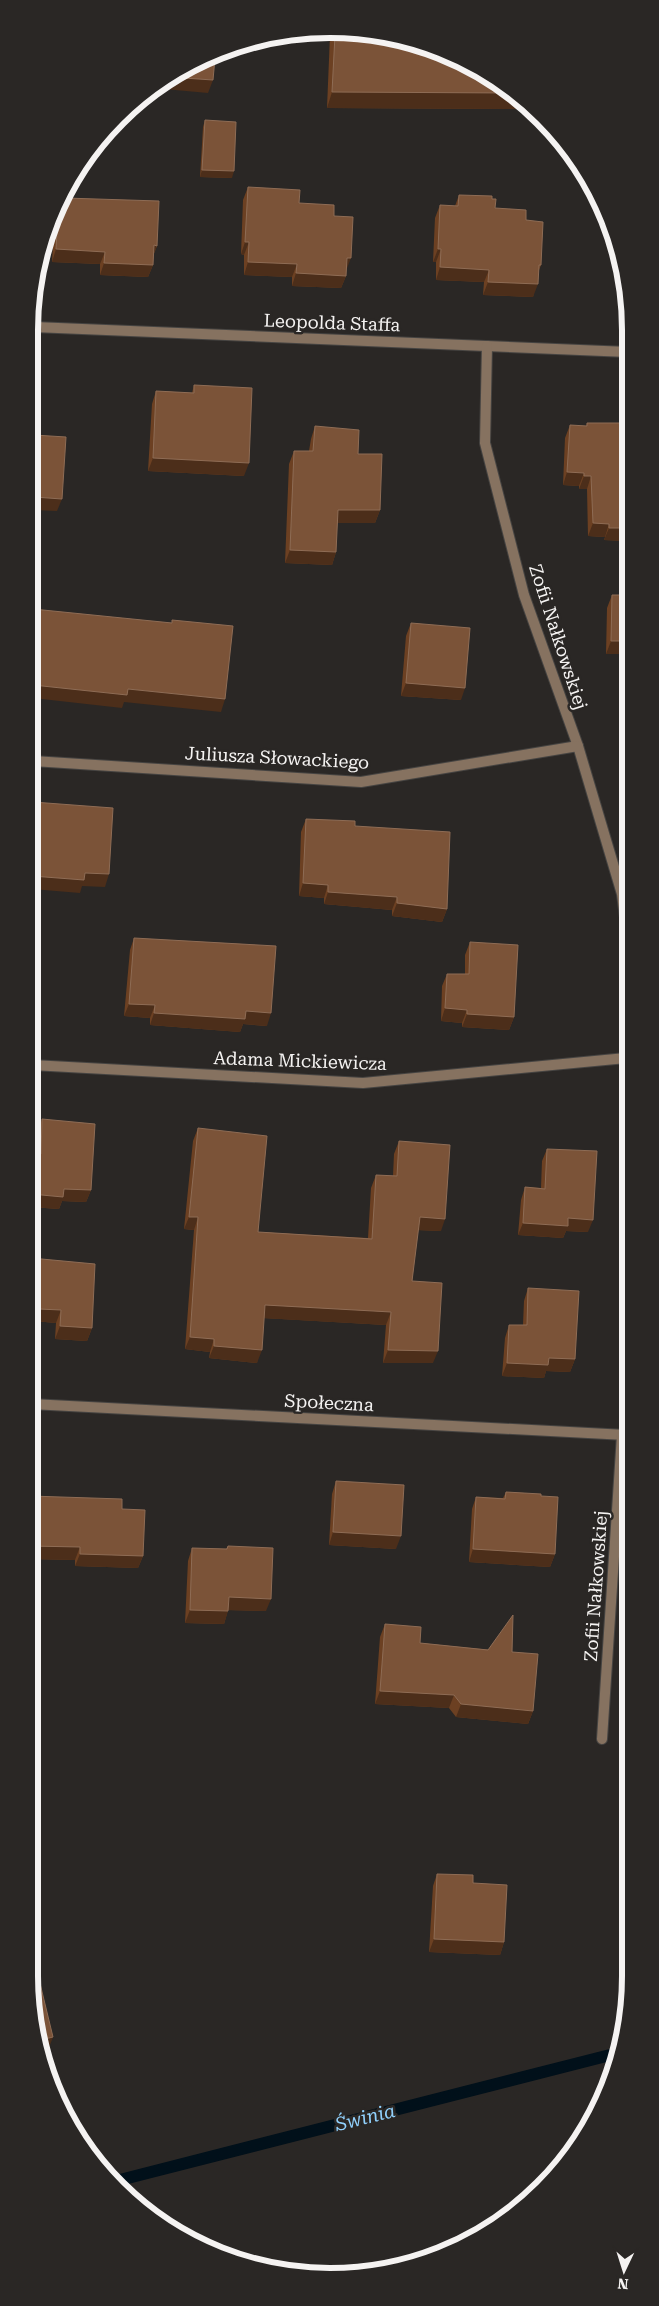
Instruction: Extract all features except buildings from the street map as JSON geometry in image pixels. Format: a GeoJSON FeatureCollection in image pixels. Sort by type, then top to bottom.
{"type":"FeatureCollection","features":[{"type":"Feature","properties":{"kind":"street","name":"Leopolda Staffa"},"geometry":{"type":"LineString","coordinates":[[38,327],[622,352]]}},
{"type":"Feature","properties":{"kind":"street","name":"Zofii Nałkowskiej"},"geometry":{"type":"LineString","coordinates":[[487,346],[485,443],[524,595],[578,746],[622,894]]}},
{"type":"Feature","properties":{"kind":"street","name":"Juliusza Słowackiego"},"geometry":{"type":"LineString","coordinates":[[38,761],[362,782],[578,746]]}},
{"type":"Feature","properties":{"kind":"street","name":"Adama Mickiewicza"},"geometry":{"type":"LineString","coordinates":[[38,1065],[362,1082],[622,1058]]}},
{"type":"Feature","properties":{"kind":"street","name":"Społeczna"},"geometry":{"type":"LineString","coordinates":[[38,1404],[622,1435]]}},
{"type":"Feature","properties":{"kind":"street","name":"Zofii Nałkowskiej"},"geometry":{"type":"LineString","coordinates":[[602,1739],[622,1463]]}},
{"type":"Feature","properties":{"kind":"waterway","name":"Świnia"},"geometry":{"type":"LineString","coordinates":[[120,2180],[611,2055]]}}]}
